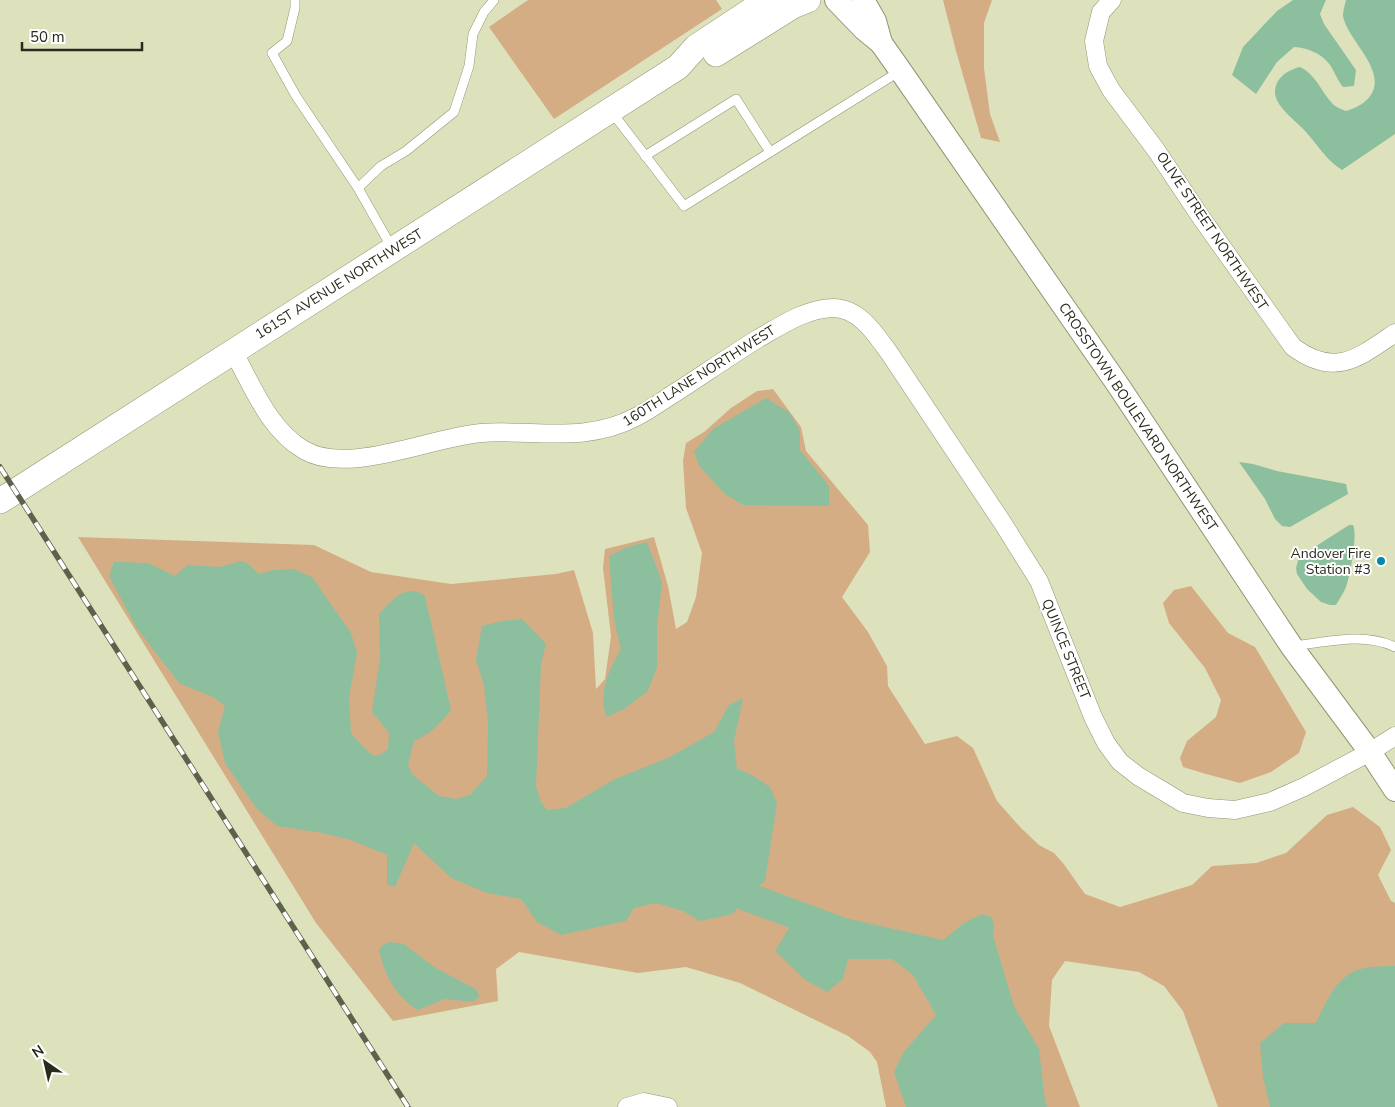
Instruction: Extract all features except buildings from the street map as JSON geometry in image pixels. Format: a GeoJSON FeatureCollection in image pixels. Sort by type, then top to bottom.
{"type":"FeatureCollection","features":[{"type":"Feature","properties":{"kind":"main road","name":"161ST AVENUE NORTHWEST"},"geometry":{"type":"LineString","coordinates":[[0,501],[594,120],[611,111],[678,67],[696,47],[767,0]]}},
{"type":"Feature","properties":{"kind":"main road","name":"161ST AVENUE NORTHWEST"},"geometry":{"type":"LineString","coordinates":[[678,67],[710,57],[793,6],[808,0]]}},
{"type":"Feature","properties":{"kind":"street","name":"CROSSTOWN BOULEVARD NORTHWEST"},"geometry":{"type":"LineString","coordinates":[[836,0],[864,29],[881,42]]}},
{"type":"Feature","properties":{"kind":"street","name":"CROSSTOWN BOULEVARD NORTHWEST"},"geometry":{"type":"LineString","coordinates":[[863,0],[875,21],[881,42],[1118,385],[1292,647],[1370,752],[1395,790]]}},
{"type":"Feature","properties":{"kind":"street","name":"OLIVE STREET NORTHWEST"},"geometry":{"type":"LineString","coordinates":[[1107,6],[1094,41],[1098,66],[1111,90],[1156,150],[1200,216],[1293,347],[1304,356],[1318,361],[1337,363],[1357,358],[1395,333]]}},
{"type":"Feature","properties":{"kind":"street","name":"160TH LANE NORTHWEST"},"geometry":{"type":"LineString","coordinates":[[233,351],[268,414],[286,436],[304,451],[325,458],[348,458],[374,456],[450,438],[481,433],[579,434],[612,428],[660,403],[736,352],[788,321],[811,311],[834,308],[853,312]]}},
{"type":"Feature","properties":{"kind":"street","name":"QUINCE STREET"},"geometry":{"type":"LineString","coordinates":[[853,312],[874,332],[890,354],[1039,581],[1093,717],[1106,743],[1120,762],[1138,776],[1183,803],[1208,808],[1235,810],[1270,802],[1304,787],[1370,752],[1395,736]]}},
{"type":"Feature","properties":{"kind":"street"},"geometry":{"type":"LineString","coordinates":[[628,1107],[644,1102],[668,1107]]}},
{"type":"Feature","properties":{"kind":"lane"},"geometry":{"type":"LineString","coordinates":[[295,0],[295,8],[286,41],[272,53],[296,96],[358,188],[393,250]]}},
{"type":"Feature","properties":{"kind":"lane"},"geometry":{"type":"LineString","coordinates":[[358,188],[381,166],[406,151],[454,112],[469,66],[473,34],[484,12],[494,0]]}},
{"type":"Feature","properties":{"kind":"lane"},"geometry":{"type":"LineString","coordinates":[[611,111],[684,206],[900,70]]}},
{"type":"Feature","properties":{"kind":"lane"},"geometry":{"type":"LineString","coordinates":[[645,156],[736,99],[770,152]]}},
{"type":"Feature","properties":{"kind":"lane"},"geometry":{"type":"LineString","coordinates":[[1292,647],[1341,640],[1366,639],[1387,643],[1395,647]]}},
{"type":"Feature","properties":{"kind":"shaded area"},"geometry":{"type":"Polygon","coordinates":[[[528,0],[716,0],[722,9],[554,119],[489,27],[528,0]]]}},
{"type":"Feature","properties":{"kind":"shaded area"},"geometry":{"type":"Polygon","coordinates":[[[943,0],[992,0],[984,23],[984,68],[990,114],[1000,142],[981,138],[943,0]]]}},
{"type":"Feature","properties":{"kind":"shaded area"},"geometry":{"type":"Polygon","coordinates":[[[1293,0],[1326,0],[1320,14],[1324,24],[1356,70],[1354,86],[1343,87],[1330,65],[1318,54],[1294,47],[1277,62],[1256,94],[1232,75],[1243,47],[1277,11],[1293,0]]]}},
{"type":"Feature","properties":{"kind":"shaded area"},"geometry":{"type":"Polygon","coordinates":[[[1346,0],[1395,0],[1395,134],[1342,170],[1327,157],[1305,131],[1282,109],[1275,96],[1275,89],[1282,76],[1300,67],[1310,74],[1332,103],[1340,109],[1346,111],[1362,104],[1368,99],[1373,91],[1375,82],[1373,72],[1369,62],[1346,25],[1343,16],[1346,0]]]}},
{"type":"Feature","properties":{"kind":"shaded area"},"geometry":{"type":"Polygon","coordinates":[[[773,389],[801,427],[806,451],[868,525],[870,552],[842,597],[868,632],[887,666],[888,686],[925,744],[957,736],[973,748],[997,801],[1039,845],[1054,853],[1085,894],[1120,907],[1192,885],[1212,866],[1256,863],[1286,853],[1327,815],[1353,807],[1380,827],[1391,850],[1378,875],[1391,901],[1395,903],[1395,1107],[1218,1107],[1183,1011],[1164,986],[1139,972],[1065,961],[1052,980],[1049,1026],[1080,1107],[886,1107],[877,1062],[870,1052],[848,1036],[740,983],[686,967],[638,973],[519,952],[496,969],[498,1001],[393,1021],[316,923],[78,537],[314,545],[371,572],[451,584],[556,574],[574,570],[593,633],[596,689],[605,679],[611,636],[603,568],[605,549],[654,537],[668,586],[676,629],[687,622],[696,597],[702,553],[686,508],[683,461],[686,443],[704,432],[731,408],[757,391],[773,389]]]}},
{"type":"Feature","properties":{"kind":"shaded area"},"geometry":{"type":"Polygon","coordinates":[[[766,398],[790,413],[800,431],[800,450],[829,486],[829,506],[743,505],[725,494],[700,467],[694,452],[713,429],[766,398]]]}},
{"type":"Feature","properties":{"kind":"shaded area"},"geometry":{"type":"Polygon","coordinates":[[[1239,462],[1346,484],[1348,494],[1290,527],[1282,526],[1275,519],[1265,499],[1239,462]]]}},
{"type":"Feature","properties":{"kind":"shaded area"},"geometry":{"type":"Polygon","coordinates":[[[1349,525],[1353,525],[1355,537],[1349,574],[1345,589],[1336,605],[1330,605],[1321,602],[1307,589],[1297,574],[1296,568],[1299,557],[1349,525]]]}},
{"type":"Feature","properties":{"kind":"shaded area"},"geometry":{"type":"Polygon","coordinates":[[[647,542],[662,582],[657,626],[657,667],[648,691],[624,709],[607,717],[603,701],[604,692],[612,665],[621,650],[614,619],[609,556],[627,547],[647,542]]]}},
{"type":"Feature","properties":{"kind":"shaded area"},"geometry":{"type":"Polygon","coordinates":[[[241,561],[247,563],[259,574],[273,570],[294,569],[312,577],[351,633],[357,653],[349,698],[351,733],[374,756],[388,749],[389,733],[372,712],[380,659],[379,614],[394,599],[406,592],[418,592],[425,596],[451,710],[434,729],[414,741],[408,765],[413,775],[439,796],[456,799],[470,795],[487,776],[488,722],[484,685],[476,660],[482,626],[522,619],[546,644],[541,664],[536,786],[541,802],[547,810],[566,808],[613,780],[668,758],[714,732],[729,705],[743,698],[734,741],[737,769],[750,774],[770,787],[777,803],[765,881],[745,896],[733,914],[700,921],[683,911],[656,903],[634,908],[626,921],[561,935],[537,922],[521,899],[487,893],[451,878],[414,843],[395,887],[387,884],[387,855],[351,840],[317,832],[277,826],[256,808],[225,763],[218,732],[225,706],[213,697],[179,683],[136,627],[109,576],[114,562],[148,563],[175,576],[187,565],[220,567],[241,561]]]}},
{"type":"Feature","properties":{"kind":"shaded area"},"geometry":{"type":"Polygon","coordinates":[[[1191,586],[1228,633],[1255,647],[1306,732],[1299,753],[1271,772],[1240,783],[1183,767],[1180,758],[1187,741],[1216,717],[1221,700],[1205,668],[1169,623],[1163,603],[1174,590],[1191,586]]]}},
{"type":"Feature","properties":{"kind":"shaded area"},"geometry":{"type":"Polygon","coordinates":[[[982,914],[991,917],[994,924],[993,936],[1014,1006],[1039,1049],[1047,1107],[906,1107],[894,1072],[903,1053],[936,1015],[913,975],[892,959],[848,959],[843,979],[827,992],[804,979],[775,951],[789,928],[836,916],[943,940],[964,923],[982,914]]]}},
{"type":"Feature","properties":{"kind":"shaded area"},"geometry":{"type":"Polygon","coordinates":[[[390,942],[404,944],[434,967],[477,990],[479,997],[472,1002],[445,999],[418,1010],[397,992],[384,968],[379,950],[383,945],[390,942]]]}},
{"type":"Feature","properties":{"kind":"shaded area"},"geometry":{"type":"Polygon","coordinates":[[[1395,966],[1395,1107],[1270,1107],[1263,1077],[1260,1043],[1284,1023],[1316,1023],[1333,990],[1345,977],[1353,972],[1368,967],[1395,966]]]}},
{"type":"Feature","properties":{"kind":"waterway"},"geometry":{"type":"LineString","coordinates":[[745,896],[850,935]]}},
{"type":"Feature","properties":{"kind":"railway"},"geometry":{"type":"LineString","coordinates":[[0,467],[408,1107]]}},
{"type":"Feature","properties":{"kind":"place","name":"Andover Fire Station #3"},"geometry":{"type":"Point","coordinates":[1381,561]}}]}
